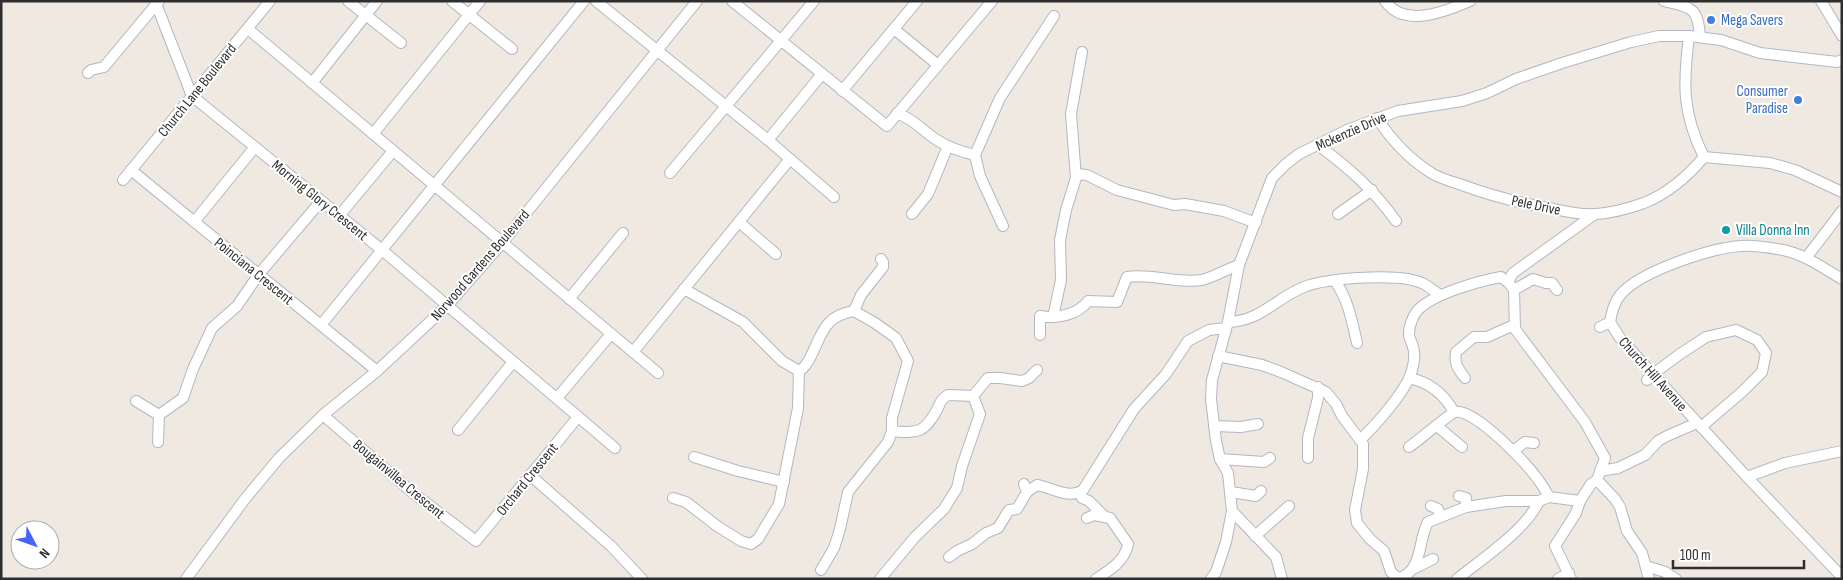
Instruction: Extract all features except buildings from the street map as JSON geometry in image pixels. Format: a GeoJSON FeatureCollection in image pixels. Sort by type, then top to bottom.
{"type":"FeatureCollection","features":[{"type":"Feature","properties":{"kind":"street","name":"Church Lane Boulevard"},"geometry":{"type":"LineString","coordinates":[[123,180],[270,1]]}},
{"type":"Feature","properties":{"kind":"street"},"geometry":{"type":"LineString","coordinates":[[348,1],[401,43]]}},
{"type":"Feature","properties":{"kind":"street"},"geometry":{"type":"LineString","coordinates":[[312,82],[377,1]]}},
{"type":"Feature","properties":{"kind":"street"},"geometry":{"type":"LineString","coordinates":[[452,1],[512,49]]}},
{"type":"Feature","properties":{"kind":"street"},"geometry":{"type":"LineString","coordinates":[[373,134],[480,1]]}},
{"type":"Feature","properties":{"kind":"street"},"geometry":{"type":"LineString","coordinates":[[321,325],[584,1]]}},
{"type":"Feature","properties":{"kind":"street"},"geometry":{"type":"LineString","coordinates":[[596,1],[768,140],[834,197]]}},
{"type":"Feature","properties":{"kind":"street","name":"Norwood Gardens Boulevard"},"geometry":{"type":"LineString","coordinates":[[186,579],[245,499],[279,458],[323,415],[377,371],[447,306],[502,243],[697,1]]}},
{"type":"Feature","properties":{"kind":"street"},"geometry":{"type":"LineString","coordinates":[[732,1],[887,126],[991,2]]}},
{"type":"Feature","properties":{"kind":"street"},"geometry":{"type":"LineString","coordinates":[[670,172],[814,1]]}},
{"type":"Feature","properties":{"kind":"street"},"geometry":{"type":"LineString","coordinates":[[842,91],[917,1]]}},
{"type":"Feature","properties":{"kind":"street"},"geometry":{"type":"LineString","coordinates":[[1385,1],[1405,15],[1426,16],[1447,11],[1470,1]]}},
{"type":"Feature","properties":{"kind":"street"},"geometry":{"type":"LineString","coordinates":[[1664,1],[1690,8],[1699,22],[1685,67],[1685,91],[1688,117],[1695,139],[1704,157],[1770,163],[1795,170],[1842,192]]}},
{"type":"Feature","properties":{"kind":"street"},"geometry":{"type":"LineString","coordinates":[[1821,1],[1842,36]]}},
{"type":"Feature","properties":{"kind":"street"},"geometry":{"type":"LineString","coordinates":[[88,73],[90,70],[104,67],[157,2]]}},
{"type":"Feature","properties":{"kind":"street"},"geometry":{"type":"LineString","coordinates":[[157,2],[192,96]]}},
{"type":"Feature","properties":{"kind":"street"},"geometry":{"type":"LineString","coordinates":[[1003,226],[980,176],[975,155],[1000,98],[1054,16]]}},
{"type":"Feature","properties":{"kind":"street"},"geometry":{"type":"LineString","coordinates":[[248,29],[658,373]]}},
{"type":"Feature","properties":{"kind":"street"},"geometry":{"type":"LineString","coordinates":[[894,30],[938,65]]}},
{"type":"Feature","properties":{"kind":"street","name":"Mckenzie Drive"},"geometry":{"type":"LineString","coordinates":[[1212,579],[1226,542],[1232,510],[1228,473],[1220,459],[1214,426],[1211,399],[1212,380],[1227,325],[1239,265],[1272,178],[1286,164],[1299,154],[1377,118],[1398,111],[1462,101],[1562,63],[1631,42],[1659,36],[1721,40],[1760,53],[1840,63]]}},
{"type":"Feature","properties":{"kind":"street"},"geometry":{"type":"LineString","coordinates":[[1053,317],[1061,280],[1060,240],[1066,210],[1076,178],[1071,114],[1082,52]]}},
{"type":"Feature","properties":{"kind":"street"},"geometry":{"type":"LineString","coordinates":[[768,140],[822,74]]}},
{"type":"Feature","properties":{"kind":"street","name":"Morning Glory Crescent"},"geometry":{"type":"LineString","coordinates":[[192,96],[382,250],[615,448]]}},
{"type":"Feature","properties":{"kind":"street"},"geometry":{"type":"LineString","coordinates":[[897,113],[912,119],[937,141],[957,150],[975,155]]}},
{"type":"Feature","properties":{"kind":"street","name":"Pele Drive"},"geometry":{"type":"LineString","coordinates":[[1377,118],[1385,131],[1407,155],[1435,176],[1525,204],[1567,212],[1595,214],[1644,203],[1669,191],[1690,173],[1704,157]]}},
{"type":"Feature","properties":{"kind":"street"},"geometry":{"type":"LineString","coordinates":[[1318,145],[1353,171],[1372,190],[1396,221]]}},
{"type":"Feature","properties":{"kind":"street"},"geometry":{"type":"LineString","coordinates":[[912,214],[928,194],[948,146]]}},
{"type":"Feature","properties":{"kind":"street"},"geometry":{"type":"LineString","coordinates":[[194,222],[255,147]]}},
{"type":"Feature","properties":{"kind":"street"},"geometry":{"type":"LineString","coordinates":[[340,216],[393,151]]}},
{"type":"Feature","properties":{"kind":"street"},"geometry":{"type":"LineString","coordinates":[[633,352],[790,159]]}},
{"type":"Feature","properties":{"kind":"street","name":"Poinciana Crescent"},"geometry":{"type":"LineString","coordinates":[[131,170],[377,371]]}},
{"type":"Feature","properties":{"kind":"street"},"geometry":{"type":"LineString","coordinates":[[1076,174],[1086,175],[1117,190],[1174,205],[1185,204],[1224,211],[1256,223]]}},
{"type":"Feature","properties":{"kind":"street"},"geometry":{"type":"LineString","coordinates":[[1338,214],[1372,190]]}},
{"type":"Feature","properties":{"kind":"street"},"geometry":{"type":"LineString","coordinates":[[159,415],[183,398],[193,369],[212,328],[237,306],[259,274],[321,201]]}},
{"type":"Feature","properties":{"kind":"street"},"geometry":{"type":"LineString","coordinates":[[1806,258],[1842,211]]}},
{"type":"Feature","properties":{"kind":"street"},"geometry":{"type":"LineString","coordinates":[[1558,579],[1570,576],[1555,546],[1576,513],[1580,501],[1598,476],[1605,458],[1585,422],[1566,405],[1529,352],[1514,325],[1511,286],[1513,273],[1595,214]]}},
{"type":"Feature","properties":{"kind":"street"},"geometry":{"type":"LineString","coordinates":[[739,222],[776,254]]}},
{"type":"Feature","properties":{"kind":"street"},"geometry":{"type":"LineString","coordinates":[[569,299],[622,233]]}},
{"type":"Feature","properties":{"kind":"street","name":"Church Hill Avenue"},"geometry":{"type":"LineString","coordinates":[[1842,279],[1806,258],[1784,250],[1742,246],[1704,253],[1667,266],[1630,285],[1620,295],[1612,310],[1610,322],[1650,377],[1699,425],[1842,577]]}},
{"type":"Feature","properties":{"kind":"street"},"geometry":{"type":"LineString","coordinates":[[854,311],[861,295],[883,267],[881,258]]}},
{"type":"Feature","properties":{"kind":"street"},"geometry":{"type":"LineString","coordinates":[[1040,335],[1040,316],[1053,317],[1082,310],[1088,301],[1117,302],[1127,277],[1141,274],[1178,280],[1202,280],[1239,265]]}},
{"type":"Feature","properties":{"kind":"street"},"geometry":{"type":"LineString","coordinates":[[949,557],[972,544],[986,533],[998,528],[1009,510],[1017,509],[1025,488],[1037,485],[1059,492],[1079,493],[1086,487],[1134,409],[1166,374],[1188,341],[1209,330],[1246,320],[1304,287],[1335,281],[1390,276],[1424,283],[1440,295]]}},
{"type":"Feature","properties":{"kind":"street"},"geometry":{"type":"LineString","coordinates":[[1360,440],[1376,425],[1412,372],[1414,349],[1408,334],[1417,311],[1440,295],[1488,280],[1501,277],[1511,286]]}},
{"type":"Feature","properties":{"kind":"street"},"geometry":{"type":"LineString","coordinates":[[1511,286],[1533,279],[1552,284],[1557,290]]}},
{"type":"Feature","properties":{"kind":"street"},"geometry":{"type":"LineString","coordinates":[[1335,281],[1342,291],[1348,307],[1357,343]]}},
{"type":"Feature","properties":{"kind":"street"},"geometry":{"type":"LineString","coordinates":[[684,289],[743,322],[782,361],[799,371]]}},
{"type":"Feature","properties":{"kind":"street"},"geometry":{"type":"LineString","coordinates":[[799,371],[808,362],[826,324],[840,313],[854,311],[896,338],[908,361],[892,418],[892,431],[888,442],[848,492],[834,548],[821,570]]}},
{"type":"Feature","properties":{"kind":"street"},"geometry":{"type":"LineString","coordinates":[[1600,327],[1610,322]]}},
{"type":"Feature","properties":{"kind":"street"},"geometry":{"type":"LineString","coordinates":[[1465,378],[1454,361],[1456,352],[1474,337],[1487,337],[1514,325]]}},
{"type":"Feature","properties":{"kind":"street"},"geometry":{"type":"LineString","coordinates":[[1598,476],[1645,455],[1658,441],[1699,425],[1742,392],[1762,372],[1766,353],[1757,340],[1736,330],[1706,338],[1680,354],[1650,377]]}},
{"type":"Feature","properties":{"kind":"street"},"geometry":{"type":"LineString","coordinates":[[557,398],[611,334]]}},
{"type":"Feature","properties":{"kind":"street"},"geometry":{"type":"LineString","coordinates":[[1218,356],[1262,365],[1326,392],[1363,444],[1363,469],[1355,510],[1357,523],[1365,534],[1384,551],[1391,572],[1399,579],[1413,569],[1433,559]]}},
{"type":"Feature","properties":{"kind":"street"},"geometry":{"type":"LineString","coordinates":[[458,430],[513,362]]}},
{"type":"Feature","properties":{"kind":"street"},"geometry":{"type":"LineString","coordinates":[[973,396],[988,378],[1022,381],[1029,378],[1037,370]]}},
{"type":"Feature","properties":{"kind":"street"},"geometry":{"type":"LineString","coordinates":[[673,498],[686,502],[741,542],[751,544],[758,540],[779,504],[798,408],[799,371]]}},
{"type":"Feature","properties":{"kind":"street"},"geometry":{"type":"LineString","coordinates":[[1409,378],[1423,381],[1448,401],[1454,412]]}},
{"type":"Feature","properties":{"kind":"street"},"geometry":{"type":"LineString","coordinates":[[1308,458],[1308,438],[1318,398],[1318,387]]}},
{"type":"Feature","properties":{"kind":"street"},"geometry":{"type":"LineString","coordinates":[[892,431],[906,432],[925,428],[930,424],[941,402],[948,395],[973,396]]}},
{"type":"Feature","properties":{"kind":"street"},"geometry":{"type":"LineString","coordinates":[[880,579],[915,537],[944,509],[957,488],[962,466],[980,414],[973,396]]}},
{"type":"Feature","properties":{"kind":"street"},"geometry":{"type":"LineString","coordinates":[[136,401],[159,415]]}},
{"type":"Feature","properties":{"kind":"street"},"geometry":{"type":"LineString","coordinates":[[1409,447],[1454,412],[1466,412],[1513,451],[1540,481],[1544,499]]}},
{"type":"Feature","properties":{"kind":"street"},"geometry":{"type":"LineString","coordinates":[[158,442],[159,415]]}},
{"type":"Feature","properties":{"kind":"street","name":"Bougainvillea Crescent"},"geometry":{"type":"LineString","coordinates":[[323,415],[412,492],[476,541]]}},
{"type":"Feature","properties":{"kind":"street","name":"Orchard Crescent"},"geometry":{"type":"LineString","coordinates":[[476,541],[578,417]]}},
{"type":"Feature","properties":{"kind":"street"},"geometry":{"type":"LineString","coordinates":[[1214,426],[1242,427],[1258,424]]}},
{"type":"Feature","properties":{"kind":"street"},"geometry":{"type":"LineString","coordinates":[[1437,426],[1462,447]]}},
{"type":"Feature","properties":{"kind":"street"},"geometry":{"type":"LineString","coordinates":[[1513,451],[1525,442],[1534,443]]}},
{"type":"Feature","properties":{"kind":"street"},"geometry":{"type":"LineString","coordinates":[[1747,477],[1785,462],[1842,451]]}},
{"type":"Feature","properties":{"kind":"street"},"geometry":{"type":"LineString","coordinates":[[694,457],[738,471],[784,482]]}},
{"type":"Feature","properties":{"kind":"street"},"geometry":{"type":"LineString","coordinates":[[1220,459],[1264,462],[1270,458]]}},
{"type":"Feature","properties":{"kind":"street"},"geometry":{"type":"LineString","coordinates":[[530,475],[611,546],[642,579]]}},
{"type":"Feature","properties":{"kind":"street"},"geometry":{"type":"LineString","coordinates":[[1598,476],[1618,504],[1627,530],[1642,553],[1649,579]]}},
{"type":"Feature","properties":{"kind":"street"},"geometry":{"type":"LineString","coordinates":[[1231,492],[1239,495],[1256,496],[1261,491]]}},
{"type":"Feature","properties":{"kind":"street"},"geometry":{"type":"LineString","coordinates":[[1079,493],[1082,498],[1089,501],[1104,516],[1113,521],[1128,544],[1127,552],[1122,559],[1096,579]]}},
{"type":"Feature","properties":{"kind":"street"},"geometry":{"type":"LineString","coordinates":[[1459,496],[1466,498],[1466,507]]}},
{"type":"Feature","properties":{"kind":"street"},"geometry":{"type":"LineString","coordinates":[[1413,569],[1428,522],[1440,517],[1466,507],[1506,501],[1544,499],[1580,501]]}},
{"type":"Feature","properties":{"kind":"street"},"geometry":{"type":"LineString","coordinates":[[1457,579],[1523,525],[1544,499]]}},
{"type":"Feature","properties":{"kind":"street"},"geometry":{"type":"LineString","coordinates":[[1255,536],[1289,506]]}},
{"type":"Feature","properties":{"kind":"street"},"geometry":{"type":"LineString","coordinates":[[1431,506],[1438,509],[1440,517]]}},
{"type":"Feature","properties":{"kind":"street"},"geometry":{"type":"LineString","coordinates":[[1232,510],[1276,557],[1282,579]]}},
{"type":"Feature","properties":{"kind":"street"},"geometry":{"type":"LineString","coordinates":[[1088,518],[1094,515],[1104,516]]}},
{"type":"Feature","properties":{"kind":"street"},"geometry":{"type":"LineString","coordinates":[[1646,566],[1665,572],[1676,579]]}},
{"type":"Feature","properties":{"kind":"place","name":"Mega Savers"},"geometry":{"type":"Point","coordinates":[1711,20]}},
{"type":"Feature","properties":{"kind":"place","name":"Consumer Paradise"},"geometry":{"type":"Point","coordinates":[1798,100]}},
{"type":"Feature","properties":{"kind":"place","name":"Villa Donna Inn"},"geometry":{"type":"Point","coordinates":[1726,230]}}]}
